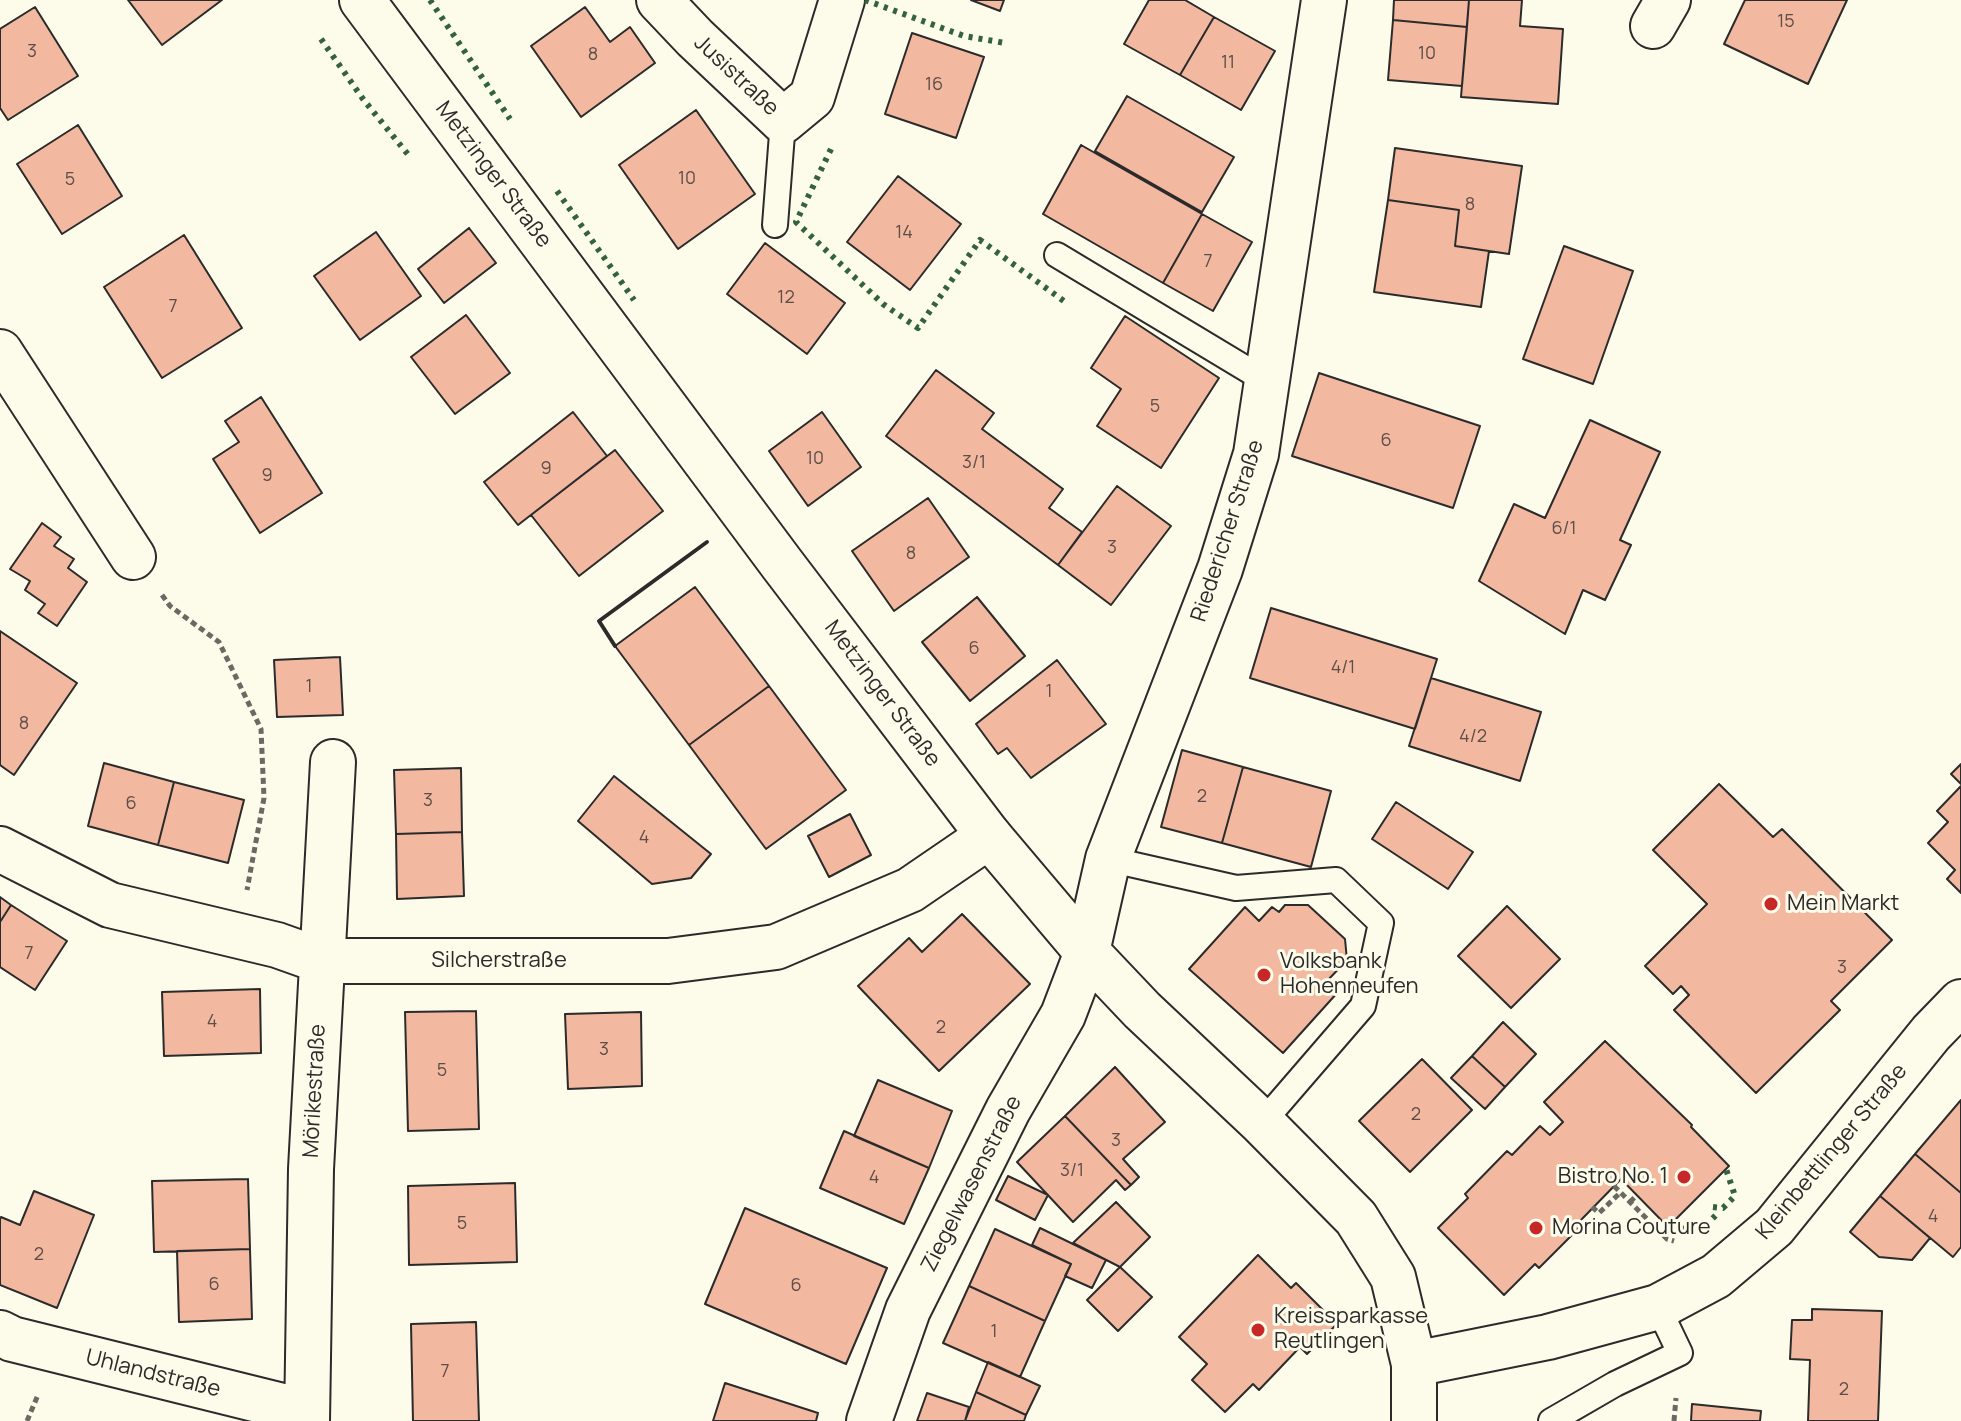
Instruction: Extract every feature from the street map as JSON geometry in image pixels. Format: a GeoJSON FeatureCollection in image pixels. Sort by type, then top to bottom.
{"type":"FeatureCollection","features":[{"type":"Feature","properties":{"kind":"street","name":"Metzinger Straße"},"geometry":{"type":"LineString","coordinates":[[362,0],[989,836],[1087,952],[1142,1010],[1262,1123],[1356,1218],[1393,1277],[1414,1364],[1414,1421]]}},
{"type":"Feature","properties":{"kind":"street","name":"Jusistraße"},"geometry":{"type":"LineString","coordinates":[[659,0],[783,121],[812,97],[842,0]]}},
{"type":"Feature","properties":{"kind":"street","name":"Riedericher Straße"},"geometry":{"type":"LineString","coordinates":[[1087,952],[1108,859],[1224,555],[1256,454],[1324,0]]}},
{"type":"Feature","properties":{"kind":"street"},"geometry":{"type":"LineString","coordinates":[[0,352],[133,557]]}},
{"type":"Feature","properties":{"kind":"street","name":"Mörikestraße"},"geometry":{"type":"LineString","coordinates":[[307,1416],[311,1169],[333,762]]}},
{"type":"Feature","properties":{"kind":"street","name":"Silcherstraße"},"geometry":{"type":"LineString","coordinates":[[0,849],[110,905],[277,945],[322,961],[668,961],[776,947],[910,890],[989,836]]}},
{"type":"Feature","properties":{"kind":"street","name":"Ziegelwasenstraße"},"geometry":{"type":"LineString","coordinates":[[869,1421],[908,1310],[1008,1110],[1063,1015],[1087,952]]}},
{"type":"Feature","properties":{"kind":"street","name":"Kleinbettlinger Straße"},"geometry":{"type":"LineString","coordinates":[[1414,1364],[1548,1337],[1658,1307],[1716,1276],[1774,1227],[1931,1033],[1961,1002]]}},
{"type":"Feature","properties":{"kind":"street","name":"Uhlandstraße"},"geometry":{"type":"LineString","coordinates":[[0,1333],[12,1339],[307,1416]]}},
{"type":"Feature","properties":{"kind":"lane"},"geometry":{"type":"LineString","coordinates":[[775,225],[783,121]]}},
{"type":"Feature","properties":{"kind":"lane"},"geometry":{"type":"LineString","coordinates":[[1057,255],[1268,382]]}},
{"type":"Feature","properties":{"kind":"lane"},"geometry":{"type":"LineString","coordinates":[[1108,859],[1236,888],[1336,880],[1381,923],[1363,1006],[1262,1123]]}},
{"type":"Feature","properties":{"kind":"lane"},"geometry":{"type":"LineString","coordinates":[[1551,1421],[1615,1384],[1680,1353],[1658,1307]]}},
{"type":"Feature","properties":{"kind":"path"},"geometry":{"type":"LineString","coordinates":[[133,557],[170,606],[219,642],[261,729],[264,798],[246,895],[275,909],[277,945]]}},
{"type":"Feature","properties":{"kind":"path"},"geometry":{"type":"LineString","coordinates":[[1614,1186],[1667,1239],[1691,1245],[1716,1276]]}},
{"type":"Feature","properties":{"kind":"path"},"geometry":{"type":"LineString","coordinates":[[1592,1207],[1599,1213],[1620,1193]]}},
{"type":"Feature","properties":{"kind":"path"},"geometry":{"type":"LineString","coordinates":[[1630,1202],[1637,1195]]}},
{"type":"Feature","properties":{"kind":"building"},"geometry":{"type":"Polygon","coordinates":[[[128,0],[222,0],[162,45],[128,0]]]}},
{"type":"Feature","properties":{"kind":"building"},"geometry":{"type":"Polygon","coordinates":[[[971,0],[1004,0],[1000,11],[971,0]]]}},
{"type":"Feature","properties":{"kind":"building"},"geometry":{"type":"Polygon","coordinates":[[[1149,0],[1185,0],[1214,17],[1180,75],[1124,44],[1149,0]]]}},
{"type":"Feature","properties":{"kind":"building"},"geometry":{"type":"Polygon","coordinates":[[[1394,0],[1469,0],[1467,27],[1393,20],[1394,0]]]}},
{"type":"Feature","properties":{"kind":"building"},"geometry":{"type":"Polygon","coordinates":[[[1469,0],[1522,0],[1520,26],[1563,29],[1558,104],[1461,97],[1469,0]]]}},
{"type":"Feature","properties":{"kind":"building"},"geometry":{"type":"Polygon","coordinates":[[[1745,0],[1847,0],[1808,84],[1724,44],[1745,0]]]}},
{"type":"Feature","properties":{"kind":"building"},"geometry":{"type":"Polygon","coordinates":[[[35,7],[78,76],[8,120],[0,108],[0,29],[35,7]]]}},
{"type":"Feature","properties":{"kind":"building"},"geometry":{"type":"Polygon","coordinates":[[[585,7],[610,42],[630,27],[655,63],[581,117],[531,46],[585,7]]]}},
{"type":"Feature","properties":{"kind":"building"},"geometry":{"type":"Polygon","coordinates":[[[1214,17],[1275,51],[1241,110],[1180,75],[1214,17]]]}},
{"type":"Feature","properties":{"kind":"building"},"geometry":{"type":"Polygon","coordinates":[[[1393,20],[1467,27],[1462,86],[1388,80],[1393,20]]]}},
{"type":"Feature","properties":{"kind":"building"},"geometry":{"type":"Polygon","coordinates":[[[912,33],[984,57],[956,138],[885,114],[912,33]]]}},
{"type":"Feature","properties":{"kind":"building"},"geometry":{"type":"Polygon","coordinates":[[[1127,96],[1234,157],[1202,212],[1095,151],[1127,96]]]}},
{"type":"Feature","properties":{"kind":"building"},"geometry":{"type":"Polygon","coordinates":[[[696,110],[755,194],[678,249],[619,165],[696,110]]]}},
{"type":"Feature","properties":{"kind":"building"},"geometry":{"type":"Polygon","coordinates":[[[78,125],[122,196],[62,234],[17,164],[78,125]]]}},
{"type":"Feature","properties":{"kind":"building"},"geometry":{"type":"Polygon","coordinates":[[[1081,145],[1202,214],[1163,283],[1043,214],[1081,145]]]}},
{"type":"Feature","properties":{"kind":"building"},"geometry":{"type":"Polygon","coordinates":[[[1395,148],[1522,166],[1509,254],[1455,246],[1459,210],[1388,200],[1395,148]]]}},
{"type":"Feature","properties":{"kind":"building"},"geometry":{"type":"Polygon","coordinates":[[[898,176],[961,224],[910,290],[847,242],[898,176]]]}},
{"type":"Feature","properties":{"kind":"building"},"geometry":{"type":"Polygon","coordinates":[[[1388,200],[1459,210],[1455,246],[1489,251],[1481,307],[1374,292],[1388,200]]]}},
{"type":"Feature","properties":{"kind":"building"},"geometry":{"type":"Polygon","coordinates":[[[1202,214],[1252,242],[1213,311],[1163,283],[1202,214]]]}},
{"type":"Feature","properties":{"kind":"building"},"geometry":{"type":"Polygon","coordinates":[[[469,228],[496,263],[444,303],[418,269],[469,228]]]}},
{"type":"Feature","properties":{"kind":"building"},"geometry":{"type":"Polygon","coordinates":[[[376,232],[421,296],[360,340],[314,276],[376,232]]]}},
{"type":"Feature","properties":{"kind":"building"},"geometry":{"type":"Polygon","coordinates":[[[184,235],[242,328],[162,378],[104,287],[184,235]]]}},
{"type":"Feature","properties":{"kind":"building"},"geometry":{"type":"Polygon","coordinates":[[[765,243],[845,303],[807,354],[727,294],[765,243]]]}},
{"type":"Feature","properties":{"kind":"building"},"geometry":{"type":"Polygon","coordinates":[[[1564,246],[1633,271],[1593,384],[1523,359],[1564,246]]]}},
{"type":"Feature","properties":{"kind":"building"},"geometry":{"type":"Polygon","coordinates":[[[466,315],[510,373],[455,414],[411,357],[466,315]]]}},
{"type":"Feature","properties":{"kind":"building"},"geometry":{"type":"Polygon","coordinates":[[[1125,316],[1219,378],[1161,468],[1097,426],[1121,389],[1091,368],[1125,316]]]}},
{"type":"Feature","properties":{"kind":"building"},"geometry":{"type":"Polygon","coordinates":[[[936,370],[994,413],[982,429],[1063,489],[1049,508],[1082,532],[1058,565],[886,436],[936,370]]]}},
{"type":"Feature","properties":{"kind":"building"},"geometry":{"type":"Polygon","coordinates":[[[1319,373],[1480,426],[1453,508],[1292,456],[1319,373]]]}},
{"type":"Feature","properties":{"kind":"building"},"geometry":{"type":"Polygon","coordinates":[[[261,397],[322,493],[260,533],[213,459],[239,442],[225,421],[261,397]]]}},
{"type":"Feature","properties":{"kind":"building"},"geometry":{"type":"Polygon","coordinates":[[[573,412],[607,456],[518,525],[484,482],[573,412]]]}},
{"type":"Feature","properties":{"kind":"building"},"geometry":{"type":"Polygon","coordinates":[[[822,412],[861,467],[808,506],[769,451],[822,412]]]}},
{"type":"Feature","properties":{"kind":"building"},"geometry":{"type":"Polygon","coordinates":[[[1590,420],[1660,452],[1620,540],[1631,545],[1605,600],[1583,590],[1565,634],[1479,581],[1514,504],[1545,518],[1590,420]]]}},
{"type":"Feature","properties":{"kind":"building"},"geometry":{"type":"Polygon","coordinates":[[[615,450],[663,511],[579,576],[531,515],[615,450]]]}},
{"type":"Feature","properties":{"kind":"building"},"geometry":{"type":"Polygon","coordinates":[[[1117,486],[1171,526],[1111,605],[1058,565],[1117,486]]]}},
{"type":"Feature","properties":{"kind":"building"},"geometry":{"type":"Polygon","coordinates":[[[928,498],[969,557],[894,611],[852,551],[928,498]]]}},
{"type":"Feature","properties":{"kind":"building"},"geometry":{"type":"Polygon","coordinates":[[[42,523],[61,537],[54,546],[74,559],[68,568],[87,582],[57,626],[38,613],[45,604],[25,590],[30,581],[10,569],[42,523]]]}},
{"type":"Feature","properties":{"kind":"building"},"geometry":{"type":"Polygon","coordinates":[[[695,587],[769,686],[689,745],[615,646],[695,587]]]}},
{"type":"Feature","properties":{"kind":"building"},"geometry":{"type":"Polygon","coordinates":[[[977,597],[1025,656],[970,701],[922,642],[977,597]]]}},
{"type":"Feature","properties":{"kind":"building"},"geometry":{"type":"Polygon","coordinates":[[[1271,608],[1437,659],[1415,729],[1250,678],[1271,608]]]}},
{"type":"Feature","properties":{"kind":"building"},"geometry":{"type":"Polygon","coordinates":[[[0,631],[77,683],[14,775],[0,765],[0,631]]]}},
{"type":"Feature","properties":{"kind":"building"},"geometry":{"type":"Polygon","coordinates":[[[340,657],[343,715],[277,717],[274,660],[340,657]]]}},
{"type":"Feature","properties":{"kind":"building"},"geometry":{"type":"Polygon","coordinates":[[[1057,660],[1106,724],[1031,778],[1007,748],[998,754],[976,724],[1057,660]]]}},
{"type":"Feature","properties":{"kind":"building"},"geometry":{"type":"Polygon","coordinates":[[[1431,678],[1541,712],[1520,781],[1409,746],[1431,678]]]}},
{"type":"Feature","properties":{"kind":"building"},"geometry":{"type":"Polygon","coordinates":[[[769,686],[846,790],[766,849],[689,745],[769,686]]]}},
{"type":"Feature","properties":{"kind":"building"},"geometry":{"type":"Polygon","coordinates":[[[1182,750],[1243,767],[1222,843],[1161,827],[1182,750]]]}},
{"type":"Feature","properties":{"kind":"building"},"geometry":{"type":"Polygon","coordinates":[[[104,763],[174,782],[158,845],[88,826],[104,763]]]}},
{"type":"Feature","properties":{"kind":"building"},"geometry":{"type":"Polygon","coordinates":[[[1961,764],[1961,784],[1951,774],[1961,764]]]}},
{"type":"Feature","properties":{"kind":"building"},"geometry":{"type":"Polygon","coordinates":[[[1243,767],[1331,791],[1311,867],[1222,843],[1243,767]]]}},
{"type":"Feature","properties":{"kind":"building"},"geometry":{"type":"Polygon","coordinates":[[[461,768],[462,832],[396,834],[394,770],[461,768]]]}},
{"type":"Feature","properties":{"kind":"building"},"geometry":{"type":"Polygon","coordinates":[[[614,776],[711,854],[691,878],[652,884],[578,821],[614,776]]]}},
{"type":"Feature","properties":{"kind":"building"},"geometry":{"type":"Polygon","coordinates":[[[174,782],[244,800],[228,863],[158,845],[174,782]]]}},
{"type":"Feature","properties":{"kind":"building"},"geometry":{"type":"Polygon","coordinates":[[[1719,784],[1773,837],[1782,829],[1892,940],[1831,1001],[1840,1010],[1756,1093],[1674,1010],[1689,995],[1681,986],[1673,994],[1645,966],[1707,904],[1653,850],[1719,784]]]}},
{"type":"Feature","properties":{"kind":"building"},"geometry":{"type":"Polygon","coordinates":[[[1961,786],[1961,893],[1947,879],[1955,870],[1928,843],[1948,822],[1937,811],[1961,786]]]}},
{"type":"Feature","properties":{"kind":"building"},"geometry":{"type":"Polygon","coordinates":[[[1396,802],[1473,852],[1448,889],[1372,839],[1396,802]]]}},
{"type":"Feature","properties":{"kind":"building"},"geometry":{"type":"Polygon","coordinates":[[[850,814],[871,855],[829,877],[808,836],[850,814]]]}},
{"type":"Feature","properties":{"kind":"building"},"geometry":{"type":"Polygon","coordinates":[[[462,832],[464,896],[397,899],[396,834],[462,832]]]}},
{"type":"Feature","properties":{"kind":"building"},"geometry":{"type":"Polygon","coordinates":[[[0,897],[11,905],[0,922],[0,897]]]}},
{"type":"Feature","properties":{"kind":"building"},"geometry":{"type":"Polygon","coordinates":[[[11,905],[67,941],[35,990],[0,967],[0,922],[11,905]]]}},
{"type":"Feature","properties":{"kind":"building","name":"Volksbank Hohenneufen"},"geometry":{"type":"Polygon","coordinates":[[[1285,905],[1308,905],[1345,939],[1347,960],[1327,981],[1338,992],[1283,1053],[1189,969],[1245,907],[1259,921],[1272,907],[1279,912],[1285,905]]]}},
{"type":"Feature","properties":{"kind":"building"},"geometry":{"type":"Polygon","coordinates":[[[1507,906],[1560,959],[1511,1008],[1458,956],[1507,906]]]}},
{"type":"Feature","properties":{"kind":"building"},"geometry":{"type":"Polygon","coordinates":[[[962,914],[1030,984],[939,1071],[858,986],[909,938],[922,952],[962,914]]]}},
{"type":"Feature","properties":{"kind":"building"},"geometry":{"type":"Polygon","coordinates":[[[260,989],[261,1053],[164,1056],[162,992],[260,989]]]}},
{"type":"Feature","properties":{"kind":"building"},"geometry":{"type":"Polygon","coordinates":[[[476,1011],[479,1129],[408,1131],[405,1012],[476,1011]]]}},
{"type":"Feature","properties":{"kind":"building"},"geometry":{"type":"Polygon","coordinates":[[[641,1012],[642,1086],[568,1089],[565,1014],[641,1012]]]}},
{"type":"Feature","properties":{"kind":"building"},"geometry":{"type":"Polygon","coordinates":[[[1503,1022],[1536,1054],[1505,1087],[1472,1056],[1503,1022]]]}},
{"type":"Feature","properties":{"kind":"building"},"geometry":{"type":"Polygon","coordinates":[[[1605,1041],[1692,1125],[1729,1166],[1668,1227],[1621,1179],[1579,1222],[1582,1225],[1539,1268],[1535,1264],[1504,1295],[1438,1228],[1468,1198],[1465,1194],[1507,1151],[1512,1155],[1540,1126],[1550,1135],[1563,1122],[1544,1102],[1605,1041]]]}},
{"type":"Feature","properties":{"kind":"building"},"geometry":{"type":"Polygon","coordinates":[[[1472,1056],[1505,1087],[1485,1109],[1451,1078],[1472,1056]]]}},
{"type":"Feature","properties":{"kind":"building"},"geometry":{"type":"Polygon","coordinates":[[[1422,1059],[1472,1110],[1410,1172],[1359,1121],[1422,1059]]]}},
{"type":"Feature","properties":{"kind":"building"},"geometry":{"type":"Polygon","coordinates":[[[1115,1067],[1165,1122],[1123,1159],[1139,1177],[1131,1185],[1065,1116],[1115,1067]]]}},
{"type":"Feature","properties":{"kind":"building"},"geometry":{"type":"Polygon","coordinates":[[[878,1080],[952,1111],[929,1168],[854,1136],[878,1080]]]}},
{"type":"Feature","properties":{"kind":"building"},"geometry":{"type":"Polygon","coordinates":[[[1961,1100],[1961,1193],[1915,1154],[1961,1100]]]}},
{"type":"Feature","properties":{"kind":"building"},"geometry":{"type":"Polygon","coordinates":[[[1065,1116],[1131,1185],[1125,1190],[1116,1180],[1073,1222],[1017,1162],[1065,1116]]]}},
{"type":"Feature","properties":{"kind":"building"},"geometry":{"type":"Polygon","coordinates":[[[844,1131],[929,1168],[904,1224],[820,1188],[844,1131]]]}},
{"type":"Feature","properties":{"kind":"building"},"geometry":{"type":"Polygon","coordinates":[[[1915,1154],[1961,1193],[1961,1247],[1953,1257],[1880,1196],[1915,1154]]]}},
{"type":"Feature","properties":{"kind":"building"},"geometry":{"type":"Polygon","coordinates":[[[1008,1176],[1048,1195],[1035,1220],[996,1200],[1008,1176]]]}},
{"type":"Feature","properties":{"kind":"building"},"geometry":{"type":"Polygon","coordinates":[[[248,1179],[250,1249],[154,1252],[152,1181],[248,1179]]]}},
{"type":"Feature","properties":{"kind":"building"},"geometry":{"type":"Polygon","coordinates":[[[515,1183],[517,1262],[409,1265],[408,1186],[515,1183]]]}},
{"type":"Feature","properties":{"kind":"building"},"geometry":{"type":"Polygon","coordinates":[[[34,1191],[94,1215],[57,1308],[0,1285],[0,1219],[20,1225],[34,1191]]]}},
{"type":"Feature","properties":{"kind":"building"},"geometry":{"type":"Polygon","coordinates":[[[1880,1196],[1930,1238],[1912,1260],[1879,1257],[1850,1232],[1880,1196]]]}},
{"type":"Feature","properties":{"kind":"building"},"geometry":{"type":"Polygon","coordinates":[[[1116,1202],[1150,1237],[1120,1267],[1073,1243],[1116,1202]]]}},
{"type":"Feature","properties":{"kind":"building"},"geometry":{"type":"Polygon","coordinates":[[[745,1208],[887,1268],[846,1364],[705,1304],[745,1208]]]}},
{"type":"Feature","properties":{"kind":"building"},"geometry":{"type":"Polygon","coordinates":[[[1040,1228],[1106,1260],[1092,1288],[1065,1276],[1071,1264],[1032,1245],[1040,1228]]]}},
{"type":"Feature","properties":{"kind":"building"},"geometry":{"type":"Polygon","coordinates":[[[995,1229],[1071,1264],[1045,1321],[969,1286],[995,1229]]]}},
{"type":"Feature","properties":{"kind":"building"},"geometry":{"type":"Polygon","coordinates":[[[250,1249],[252,1319],[179,1322],[177,1251],[250,1249]]]}},
{"type":"Feature","properties":{"kind":"building","name":"Kreissparkasse Reutlingen"},"geometry":{"type":"Polygon","coordinates":[[[1258,1255],[1291,1288],[1296,1283],[1337,1324],[1307,1354],[1300,1347],[1259,1390],[1253,1384],[1225,1412],[1192,1380],[1207,1364],[1179,1337],[1258,1255]]]}},
{"type":"Feature","properties":{"kind":"building"},"geometry":{"type":"Polygon","coordinates":[[[1120,1267],[1152,1297],[1118,1331],[1087,1300],[1120,1267]]]}},
{"type":"Feature","properties":{"kind":"building"},"geometry":{"type":"Polygon","coordinates":[[[969,1286],[1045,1321],[1020,1377],[943,1343],[969,1286]]]}},
{"type":"Feature","properties":{"kind":"building"},"geometry":{"type":"Polygon","coordinates":[[[1812,1309],[1882,1311],[1878,1421],[1808,1421],[1810,1360],[1790,1359],[1792,1320],[1812,1320],[1812,1309]]]}},
{"type":"Feature","properties":{"kind":"building"},"geometry":{"type":"Polygon","coordinates":[[[476,1322],[479,1421],[413,1421],[411,1324],[476,1322]]]}},
{"type":"Feature","properties":{"kind":"building"},"geometry":{"type":"Polygon","coordinates":[[[988,1362],[1040,1386],[1026,1415],[976,1392],[988,1362]]]}},
{"type":"Feature","properties":{"kind":"building"},"geometry":{"type":"Polygon","coordinates":[[[725,1383],[818,1413],[816,1421],[713,1421],[725,1383]]]}},
{"type":"Feature","properties":{"kind":"building"},"geometry":{"type":"Polygon","coordinates":[[[976,1392],[1026,1415],[1024,1421],[965,1421],[976,1392]]]}},
{"type":"Feature","properties":{"kind":"building"},"geometry":{"type":"Polygon","coordinates":[[[927,1393],[969,1407],[965,1421],[917,1421],[927,1393]]]}},
{"type":"Feature","properties":{"kind":"building"},"geometry":{"type":"Polygon","coordinates":[[[1692,1404],[1761,1411],[1760,1421],[1691,1421],[1692,1404]]]}},
{"type":"Feature","properties":{"kind":"hedge"},"geometry":{"type":"LineString","coordinates":[[430,0],[510,119]]}},
{"type":"Feature","properties":{"kind":"hedge"},"geometry":{"type":"LineString","coordinates":[[865,0],[964,36],[1005,43]]}},
{"type":"Feature","properties":{"kind":"hedge"},"geometry":{"type":"LineString","coordinates":[[321,39],[363,99],[410,157]]}},
{"type":"Feature","properties":{"kind":"hedge"},"geometry":{"type":"LineString","coordinates":[[831,149],[796,222],[883,304],[918,328],[980,240],[1068,304]]}},
{"type":"Feature","properties":{"kind":"hedge"},"geometry":{"type":"LineString","coordinates":[[557,191],[634,300]]}},
{"type":"Feature","properties":{"kind":"hedge"},"geometry":{"type":"LineString","coordinates":[[1713,1207],[1723,1208],[1735,1196],[1726,1169]]}},
{"type":"Feature","properties":{"kind":"hedge"},"geometry":{"type":"LineString","coordinates":[[1671,1224],[1697,1234],[1716,1215]]}},
{"type":"Feature","properties":{"kind":"wall"},"geometry":{"type":"LineString","coordinates":[[615,646],[599,621],[707,542]]}},
{"type":"Feature","properties":{"kind":"place","name":"Mein Markt"},"geometry":{"type":"Point","coordinates":[1771,904]}},
{"type":"Feature","properties":{"kind":"place","name":"Volksbank Hohenneufen"},"geometry":{"type":"Point","coordinates":[1264,975]}},
{"type":"Feature","properties":{"kind":"place","name":"Bistro No. 1"},"geometry":{"type":"Point","coordinates":[1684,1177]}},
{"type":"Feature","properties":{"kind":"place","name":"Morina Couture"},"geometry":{"type":"Point","coordinates":[1536,1228]}},
{"type":"Feature","properties":{"kind":"place","name":"Kreissparkasse Reutlingen"},"geometry":{"type":"Point","coordinates":[1258,1330]}}]}
